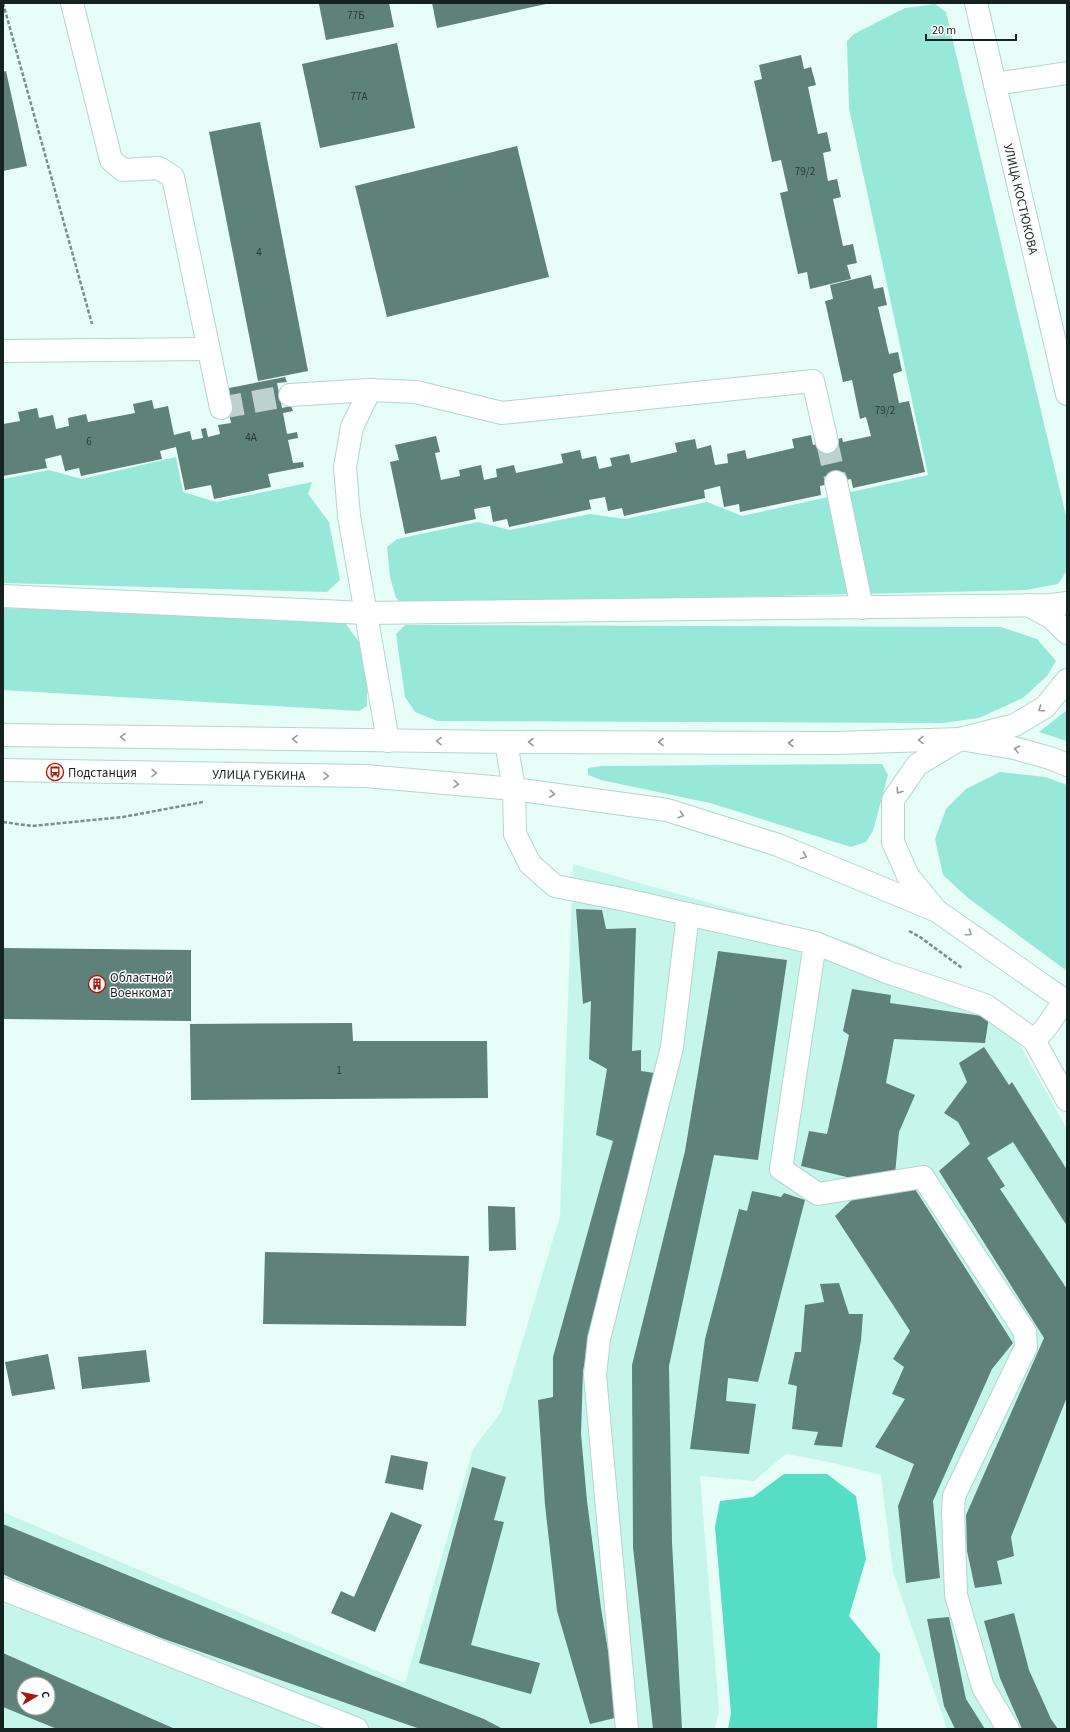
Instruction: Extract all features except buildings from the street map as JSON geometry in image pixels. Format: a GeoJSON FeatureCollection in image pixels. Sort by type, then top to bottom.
{"type":"FeatureCollection","features":[{"type":"Feature","properties":{"kind":"main road"},"geometry":{"type":"LineString","coordinates":[[72,3],[111,160],[123,170],[159,168],[173,177],[221,408]]}},
{"type":"Feature","properties":{"kind":"main road","name":"УЛИЦА КОСТЮКОВА"},"geometry":{"type":"LineString","coordinates":[[976,3],[1067,394]]}},
{"type":"Feature","properties":{"kind":"main road"},"geometry":{"type":"LineString","coordinates":[[995,84],[1067,74]]}},
{"type":"Feature","properties":{"kind":"main road"},"geometry":{"type":"LineString","coordinates":[[3,351],[208,349]]}},
{"type":"Feature","properties":{"kind":"main road"},"geometry":{"type":"LineString","coordinates":[[290,395],[370,390],[416,392],[502,413],[813,381],[827,442]]}},
{"type":"Feature","properties":{"kind":"main road"},"geometry":{"type":"LineString","coordinates":[[370,390],[352,427],[345,467],[349,516],[388,741]]}},
{"type":"Feature","properties":{"kind":"main road"},"geometry":{"type":"LineString","coordinates":[[836,482],[862,608]]}},
{"type":"Feature","properties":{"kind":"main road"},"geometry":{"type":"LineString","coordinates":[[3,596],[365,613],[862,608],[1027,604],[1051,605],[1067,603]]}},
{"type":"Feature","properties":{"kind":"main road"},"geometry":{"type":"LineString","coordinates":[[1027,604],[1052,618],[1067,633]]}},
{"type":"Feature","properties":{"kind":"main road"},"geometry":{"type":"LineString","coordinates":[[1034,1040],[1066,1001],[937,911],[908,876],[893,842],[893,800],[916,766],[960,739],[1015,725],[1045,707],[1067,680]]}},
{"type":"Feature","properties":{"kind":"main road"},"geometry":{"type":"LineString","coordinates":[[3,735],[506,742],[835,742],[960,739],[1014,748],[1050,758],[1067,765]]}},
{"type":"Feature","properties":{"kind":"main road"},"geometry":{"type":"LineString","coordinates":[[506,742],[514,789],[515,834],[530,864],[555,886],[688,914],[816,944],[887,972],[985,1005],[1034,1040],[1067,1100]]}},
{"type":"Feature","properties":{"kind":"main road","name":"УЛИЦА ГУБКИНА"},"geometry":{"type":"LineString","coordinates":[[3,770],[365,776],[514,789],[667,810],[778,846],[937,911]]}},
{"type":"Feature","properties":{"kind":"main road"},"geometry":{"type":"LineString","coordinates":[[627,1729],[595,1375],[599,1339],[672,1047],[688,914]]}},
{"type":"Feature","properties":{"kind":"main road"},"geometry":{"type":"LineString","coordinates":[[816,944],[781,1169],[818,1194],[923,1177],[1026,1332],[1026,1347],[954,1496],[953,1512],[956,1595],[983,1687],[1008,1729]]}},
{"type":"Feature","properties":{"kind":"main road"},"geometry":{"type":"LineString","coordinates":[[3,1590],[357,1729]]}},
{"type":"Feature","properties":{"kind":"path"},"geometry":{"type":"LineString","coordinates":[[3,3],[64,217],[99,350]]}},
{"type":"Feature","properties":{"kind":"shaded area"},"geometry":{"type":"Polygon","coordinates":[[[935,4],[946,12],[1066,516],[1067,570],[1058,584],[1026,590],[404,605],[396,598],[390,577],[387,547],[397,539],[478,522],[510,530],[590,514],[625,519],[707,502],[742,516],[928,475],[849,108],[847,41],[854,34],[905,8],[935,4]]]}},
{"type":"Feature","properties":{"kind":"shaded area"},"geometry":{"type":"Polygon","coordinates":[[[176,457],[183,492],[216,502],[312,482],[308,494],[329,522],[340,580],[327,592],[3,583],[3,479],[49,470],[82,479],[176,457]]]}},
{"type":"Feature","properties":{"kind":"shaded area"},"geometry":{"type":"Polygon","coordinates":[[[3,608],[343,620],[359,642],[367,675],[367,706],[359,711],[3,690],[3,608]]]}},
{"type":"Feature","properties":{"kind":"shaded area"},"geometry":{"type":"Polygon","coordinates":[[[405,625],[1001,627],[1037,639],[1056,661],[1047,676],[1023,698],[979,718],[943,723],[437,721],[415,712],[405,697],[396,634],[405,625]]]}},
{"type":"Feature","properties":{"kind":"shaded area"},"geometry":{"type":"Polygon","coordinates":[[[1067,710],[1067,741],[1039,732],[1067,710]]]}},
{"type":"Feature","properties":{"kind":"shaded area"},"geometry":{"type":"Polygon","coordinates":[[[882,764],[888,775],[873,831],[866,842],[851,847],[710,803],[601,780],[588,775],[588,768],[602,766],[882,764]]]}},
{"type":"Feature","properties":{"kind":"shaded area"},"geometry":{"type":"Polygon","coordinates":[[[1000,772],[1045,777],[1067,785],[1067,971],[968,898],[943,875],[935,839],[946,809],[966,789],[1000,772]]]}},
{"type":"Feature","properties":{"kind":"shaded area"},"geometry":{"type":"Polygon","coordinates":[[[573,864],[855,944],[1010,1027],[1067,1129],[1067,1729],[947,1729],[893,1572],[881,1475],[833,1463],[786,1454],[754,1481],[700,1476],[719,1710],[715,1729],[3,1729],[3,1512],[405,1683],[473,1449],[501,1412],[560,1216],[573,864]]]}},
{"type":"Feature","properties":{"kind":"green space"},"geometry":{"type":"Polygon","coordinates":[[[784,1474],[827,1474],[856,1496],[866,1559],[849,1616],[880,1654],[877,1729],[728,1729],[731,1713],[715,1527],[720,1501],[753,1497],[784,1474]]]}},
{"type":"Feature","properties":{"kind":"tunnel"},"geometry":{"type":"LineString","coordinates":[[221,408],[290,395]]}},
{"type":"Feature","properties":{"kind":"tunnel"},"geometry":{"type":"LineString","coordinates":[[827,442],[836,482]]}},
{"type":"Feature","properties":{"kind":"place","name":"Подстанция"},"geometry":{"type":"Point","coordinates":[55,772]}},
{"type":"Feature","properties":{"kind":"place","name":"Областной Военкомат"},"geometry":{"type":"Point","coordinates":[97,984]}}]}
